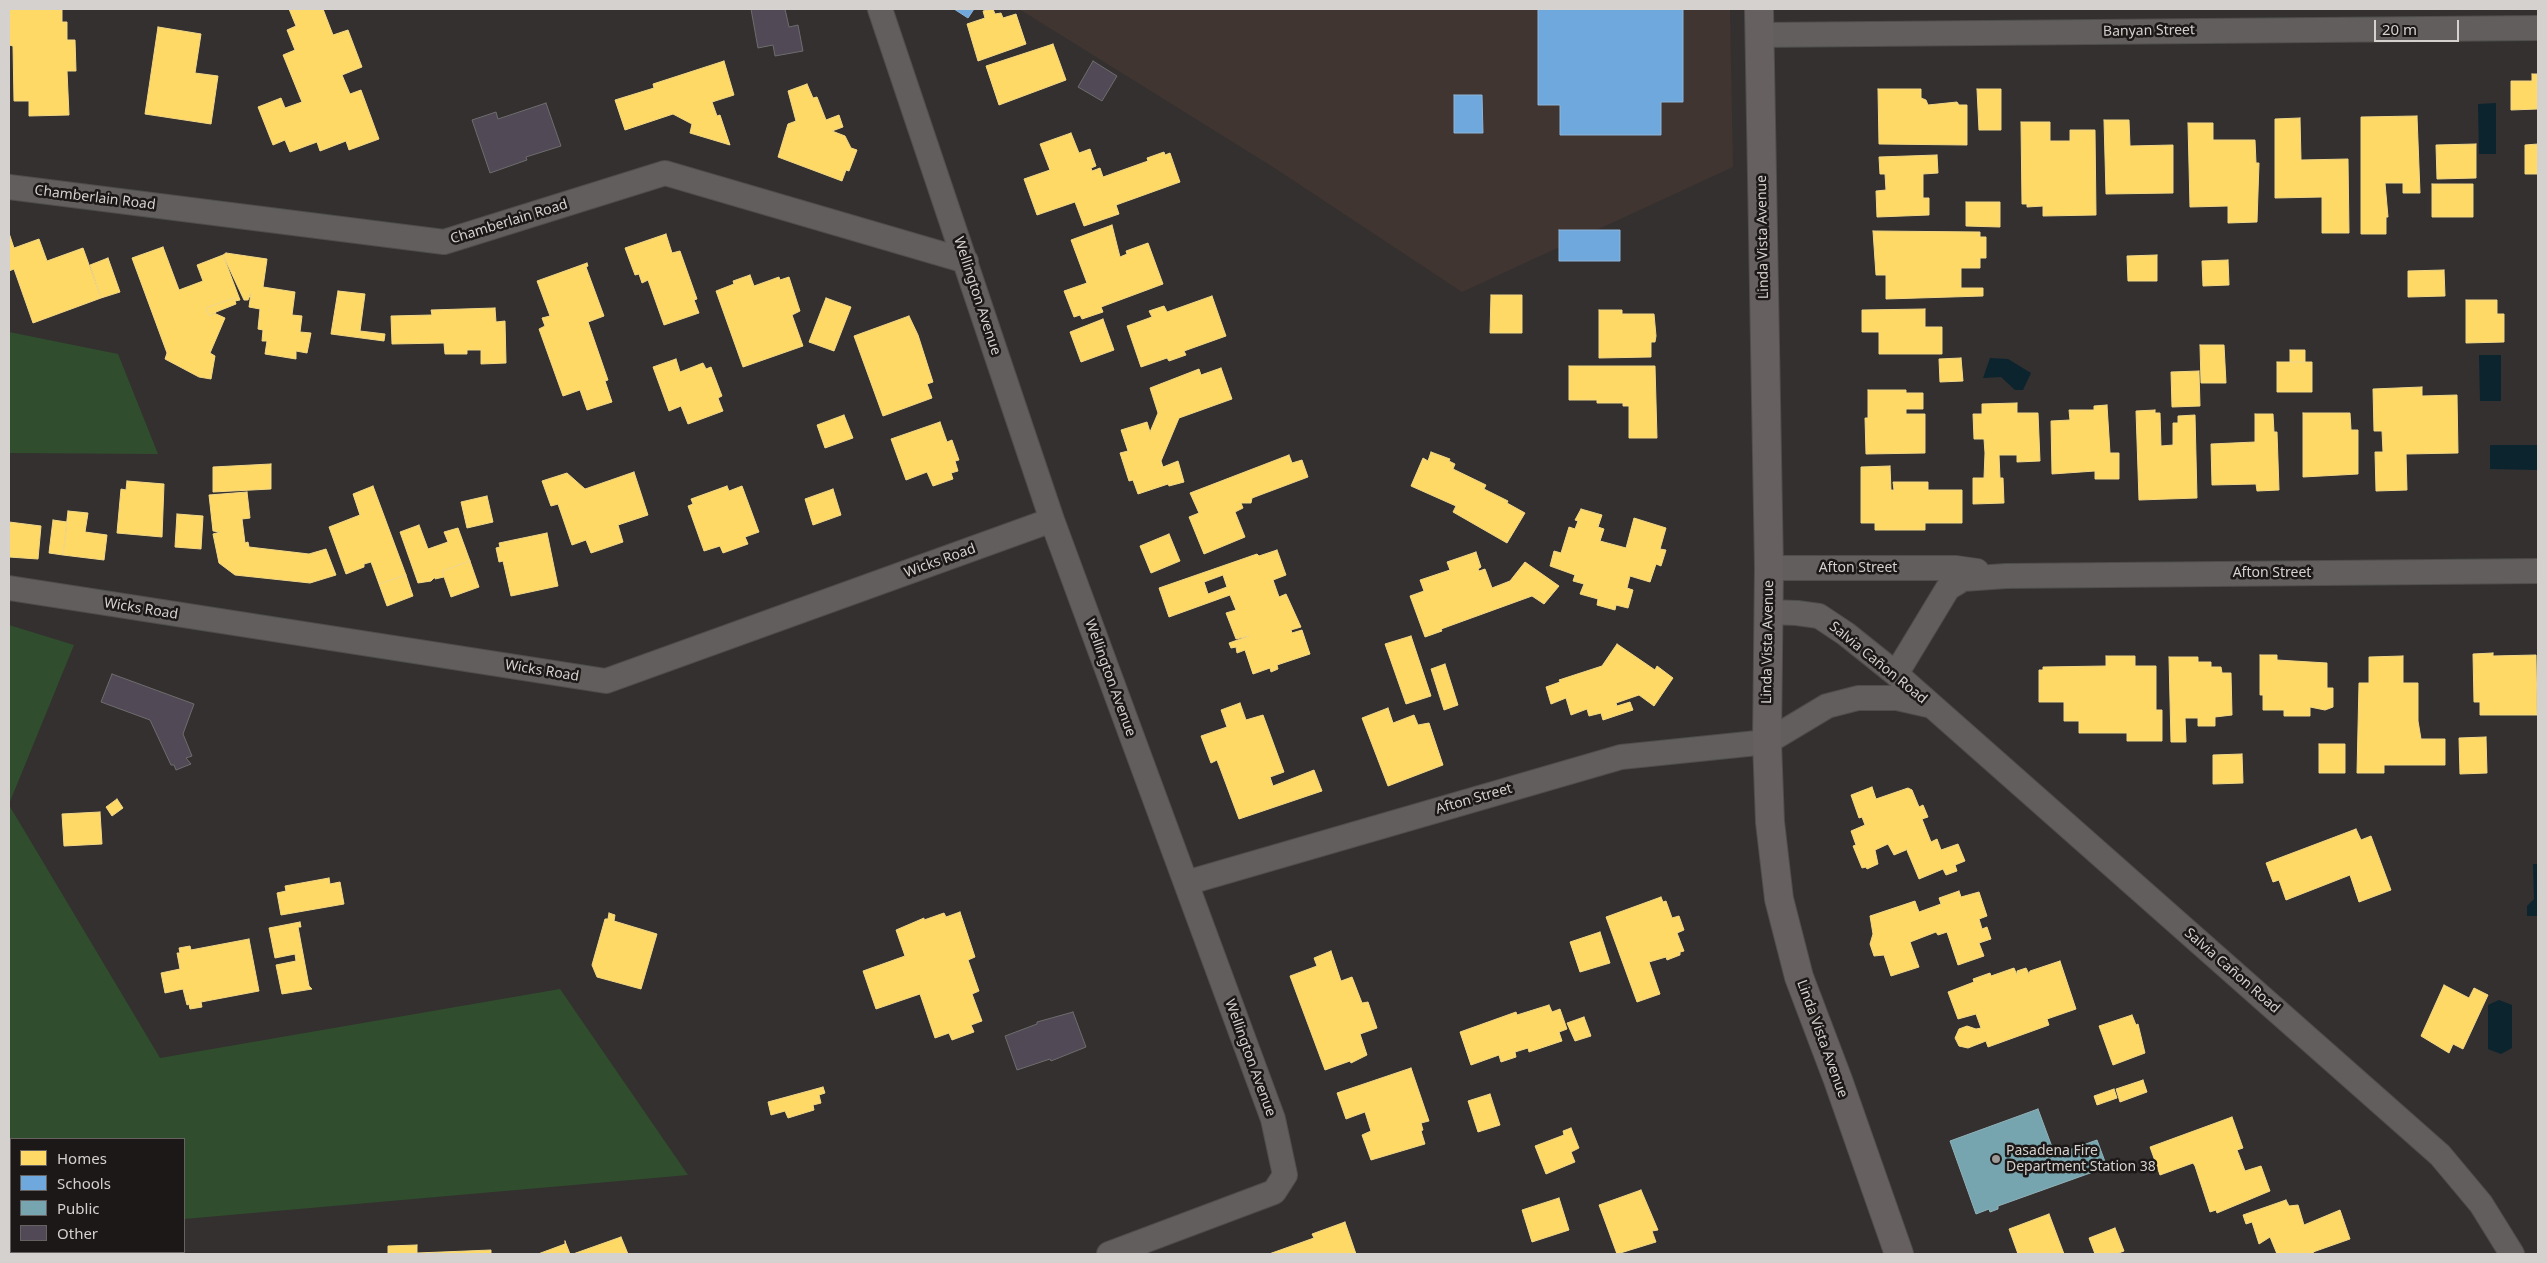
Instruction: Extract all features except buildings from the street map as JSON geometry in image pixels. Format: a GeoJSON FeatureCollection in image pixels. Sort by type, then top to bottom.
{"type":"FeatureCollection","features":[{"type":"Feature","properties":{"kind":"main road","name":"Linda Vista Avenue"},"geometry":{"type":"LineString","coordinates":[[1760,22],[1769,568],[1767,742],[1770,822],[1779,899],[1799,977],[1838,1080],[1899,1254]]}},
{"type":"Feature","properties":{"kind":"street","name":"Wellington Avenue"},"geometry":{"type":"LineString","coordinates":[[880,9],[1052,520],[1273,1119],[1285,1175],[1274,1192],[1134,1250]]}},
{"type":"Feature","properties":{"kind":"street","name":"Banyan Street"},"geometry":{"type":"LineString","coordinates":[[1760,22],[2538,28]]}},
{"type":"Feature","properties":{"kind":"street","name":"Chamberlain Road"},"geometry":{"type":"LineString","coordinates":[[9,187],[444,242],[665,174],[966,261]]}},
{"type":"Feature","properties":{"kind":"street","name":"Wicks Road"},"geometry":{"type":"LineString","coordinates":[[9,588],[606,682],[1052,520]]}},
{"type":"Feature","properties":{"kind":"street","name":"Afton Street"},"geometry":{"type":"LineString","coordinates":[[1769,568],[1956,568],[2006,576]]}},
{"type":"Feature","properties":{"kind":"street","name":"Afton Street"},"geometry":{"type":"LineString","coordinates":[[1896,674],[1948,588],[1963,578],[2538,571]]}},
{"type":"Feature","properties":{"kind":"street","name":"Salvia Cañon Road"},"geometry":{"type":"LineString","coordinates":[[1768,612],[1797,612],[1819,616],[1846,634],[1896,674],[2440,1155],[2481,1204],[2512,1254]]}},
{"type":"Feature","properties":{"kind":"street","name":"Salvia Cañon Road"},"geometry":{"type":"LineString","coordinates":[[1767,742],[1827,706],[1858,698],[1897,698],[1931,706]]}},
{"type":"Feature","properties":{"kind":"street","name":"Afton Street"},"geometry":{"type":"LineString","coordinates":[[1186,883],[1621,756],[1767,742]]}},
{"type":"Feature","properties":{"kind":"street"},"geometry":{"type":"LineString","coordinates":[[1109,1254],[1134,1250]]}},
{"type":"Feature","properties":{"kind":"shaded area"},"geometry":{"type":"Polygon","coordinates":[[[1019,9],[1730,9],[1733,167],[1462,292],[1273,167],[1019,9]]]}},
{"type":"Feature","properties":{"kind":"green space"},"geometry":{"type":"Polygon","coordinates":[[[9,332],[118,354],[158,454],[9,453],[9,332]]]}},
{"type":"Feature","properties":{"kind":"green space"},"geometry":{"type":"Polygon","coordinates":[[[9,625],[74,645],[9,804],[9,625]]]}},
{"type":"Feature","properties":{"kind":"green space"},"geometry":{"type":"Polygon","coordinates":[[[9,805],[160,1058],[560,989],[688,1175],[185,1219],[185,1138],[10,1138],[10,1253],[131,1253],[9,1254],[9,805]]]}},
{"type":"Feature","properties":{"kind":"water"},"geometry":{"type":"Polygon","coordinates":[[[2496,103],[2496,154],[2479,154],[2478,104],[2496,103]]]}},
{"type":"Feature","properties":{"kind":"water"},"geometry":{"type":"Polygon","coordinates":[[[2479,355],[2501,355],[2501,401],[2480,401],[2479,355]]]}},
{"type":"Feature","properties":{"kind":"water"},"geometry":{"type":"Polygon","coordinates":[[[1990,358],[2008,359],[2031,373],[2023,390],[2015,390],[2001,377],[1983,378],[1990,358]]]}},
{"type":"Feature","properties":{"kind":"water"},"geometry":{"type":"Polygon","coordinates":[[[2490,445],[2538,445],[2538,470],[2490,469],[2490,445]]]}},
{"type":"Feature","properties":{"kind":"water"},"geometry":{"type":"Polygon","coordinates":[[[2533,864],[2538,864],[2538,916],[2527,916],[2527,906],[2534,899],[2533,864]]]}},
{"type":"Feature","properties":{"kind":"water"},"geometry":{"type":"Polygon","coordinates":[[[2499,1000],[2512,1005],[2512,1048],[2501,1054],[2488,1049],[2488,1005],[2499,1000]]]}},
{"type":"Feature","properties":{"kind":"place","name":"Pasadena Fire Department Station 38"},"geometry":{"type":"Point","coordinates":[1996,1159]}}]}
